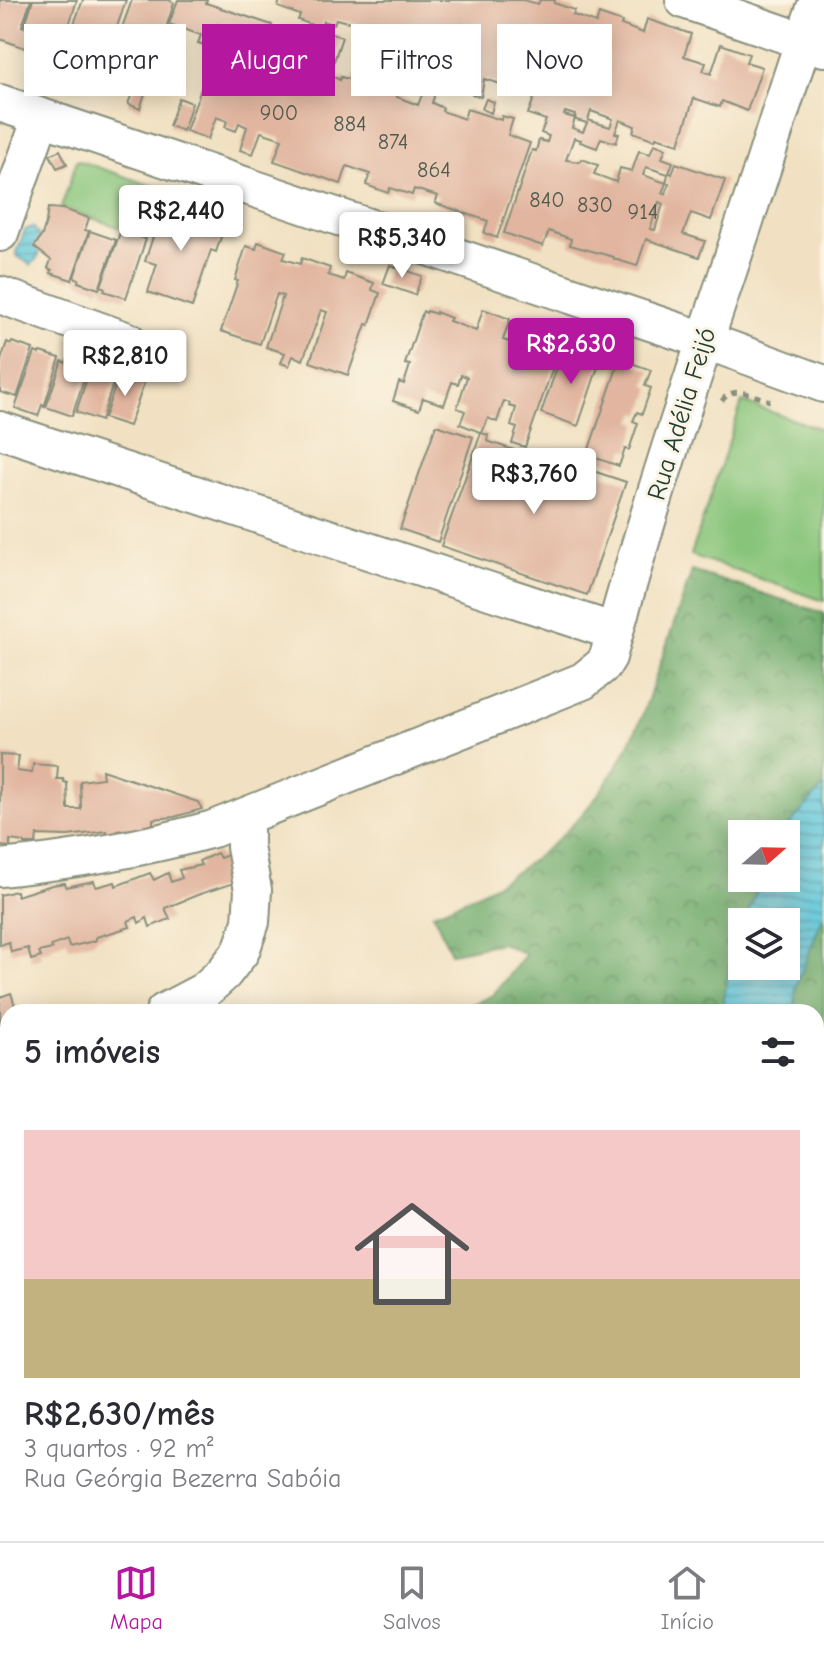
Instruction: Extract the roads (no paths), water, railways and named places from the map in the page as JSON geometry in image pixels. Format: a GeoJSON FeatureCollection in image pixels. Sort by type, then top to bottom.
{"type":"FeatureCollection","features":[{"type":"Feature","properties":{"kind":"street"},"geometry":{"type":"LineString","coordinates":[[684,0],[813,44]]}},
{"type":"Feature","properties":{"kind":"street","name":"Rua Adélia Feijó"},"geometry":{"type":"LineString","coordinates":[[0,868],[45,863],[213,829],[583,681],[603,665],[608,657],[704,340],[752,201],[813,44],[818,0]]}},
{"type":"Feature","properties":{"kind":"street"},"geometry":{"type":"LineString","coordinates":[[0,103],[704,340],[824,384]]}},
{"type":"Feature","properties":{"kind":"street"},"geometry":{"type":"LineString","coordinates":[[0,233],[41,118]]}},
{"type":"Feature","properties":{"kind":"street"},"geometry":{"type":"LineString","coordinates":[[0,295],[128,341]]}},
{"type":"Feature","properties":{"kind":"street"},"geometry":{"type":"LineString","coordinates":[[0,430],[615,632]]}},
{"type":"Feature","properties":{"kind":"street"},"geometry":{"type":"LineString","coordinates":[[179,1004],[204,991],[224,973],[241,951],[251,922],[253,890],[245,847],[245,817]]}},
{"type":"Feature","properties":{"kind":"water"},"geometry":{"type":"Polygon","coordinates":[[[33,227],[39,235],[39,256],[31,265],[16,255],[25,230],[33,227]]]}},
{"type":"Feature","properties":{"kind":"water"},"geometry":{"type":"Polygon","coordinates":[[[824,786],[824,913],[800,976],[800,908],[750,908],[756,892],[800,892],[800,820],[794,820],[824,786]]]}},
{"type":"Feature","properties":{"kind":"water"},"geometry":{"type":"Polygon","coordinates":[[[728,976],[728,980],[798,980],[795,1004],[723,1004],[728,976]]]}}]}
